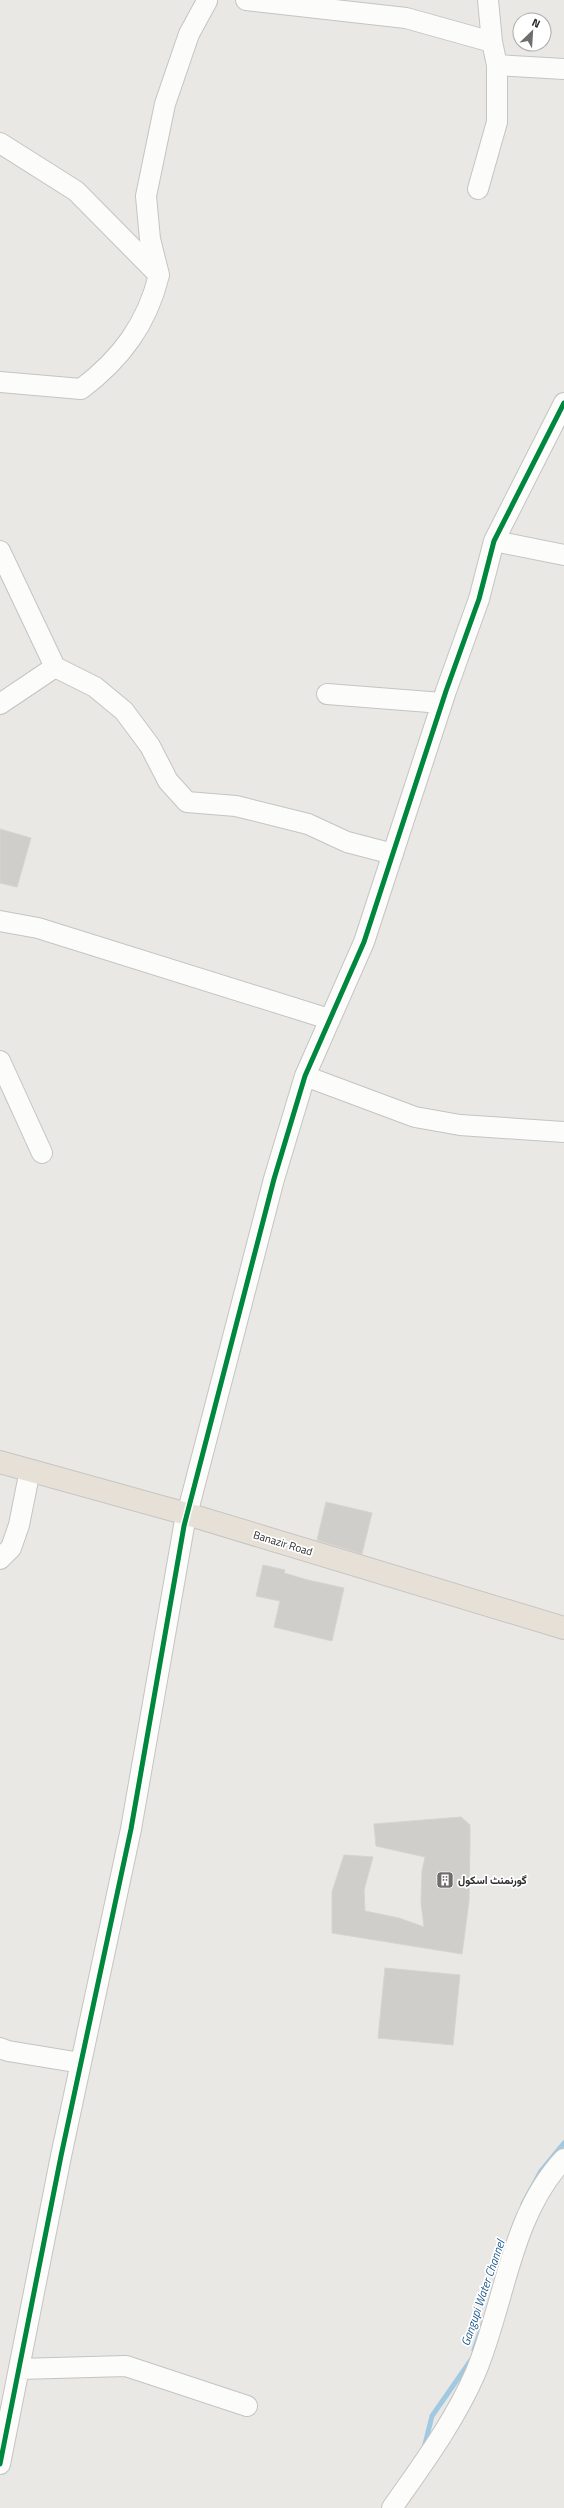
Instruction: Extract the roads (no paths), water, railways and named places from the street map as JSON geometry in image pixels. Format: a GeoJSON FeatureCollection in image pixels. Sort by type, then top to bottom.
{"type":"FeatureCollection","features":[{"type":"Feature","properties":{"kind":"highway","name":"Banazir Road"},"geometry":{"type":"LineString","coordinates":[[0,1462],[187,1514],[564,1628]]}},
{"type":"Feature","properties":{"kind":"street"},"geometry":{"type":"LineString","coordinates":[[0,382],[81,389],[96,378],[129,343],[152,302],[159,275],[150,239],[146,196],[165,104],[189,34],[209,0]]}},
{"type":"Feature","properties":{"kind":"street"},"geometry":{"type":"LineString","coordinates":[[246,0],[406,18],[492,42]]}},
{"type":"Feature","properties":{"kind":"street"},"geometry":{"type":"LineString","coordinates":[[478,189],[497,122],[497,65],[492,42],[488,0]]}},
{"type":"Feature","properties":{"kind":"street"},"geometry":{"type":"LineString","coordinates":[[497,65],[564,69]]}},
{"type":"Feature","properties":{"kind":"street"},"geometry":{"type":"LineString","coordinates":[[0,143],[76,191],[159,275]]}},
{"type":"Feature","properties":{"kind":"street"},"geometry":{"type":"LineString","coordinates":[[0,2464],[81,2063],[131,1829],[187,1514],[274,1179],[306,1076],[329,1019],[364,942],[442,703],[479,599],[494,541],[564,403]]}},
{"type":"Feature","properties":{"kind":"street"},"geometry":{"type":"LineString","coordinates":[[494,541],[564,556]]}},
{"type":"Feature","properties":{"kind":"street"},"geometry":{"type":"LineString","coordinates":[[0,551],[55,667],[95,687],[124,711],[150,746],[168,781],[187,802],[236,806],[308,824],[347,842],[393,854]]}},
{"type":"Feature","properties":{"kind":"street"},"geometry":{"type":"LineString","coordinates":[[0,704],[55,667]]}},
{"type":"Feature","properties":{"kind":"street"},"geometry":{"type":"LineString","coordinates":[[327,694],[442,703]]}},
{"type":"Feature","properties":{"kind":"street"},"geometry":{"type":"LineString","coordinates":[[0,921],[38,928],[329,1019]]}},
{"type":"Feature","properties":{"kind":"street"},"geometry":{"type":"LineString","coordinates":[[0,1061],[42,1153]]}},
{"type":"Feature","properties":{"kind":"street"},"geometry":{"type":"LineString","coordinates":[[306,1076],[415,1118],[460,1125],[564,1132]]}},
{"type":"Feature","properties":{"kind":"street"},"geometry":{"type":"LineString","coordinates":[[0,1559],[11,1548],[19,1525],[30,1470]]}},
{"type":"Feature","properties":{"kind":"street"},"geometry":{"type":"LineString","coordinates":[[0,2048],[8,2051],[81,2063]]}},
{"type":"Feature","properties":{"kind":"street"},"geometry":{"type":"LineString","coordinates":[[392,2508],[439,2440],[461,2403],[476,2372],[514,2252],[533,2204],[548,2175],[564,2159]]}},
{"type":"Feature","properties":{"kind":"street"},"geometry":{"type":"LineString","coordinates":[[19,2369],[126,2366],[247,2406]]}},
{"type":"Feature","properties":{"kind":"waterway","name":"Gangupi Water Channel"},"geometry":{"type":"LineString","coordinates":[[523,2204],[541,2171],[564,2143]]}},
{"type":"Feature","properties":{"kind":"waterway","name":"Gangupi Water Channel"},"geometry":{"type":"LineString","coordinates":[[474,2350],[485,2318]]}},
{"type":"Feature","properties":{"kind":"waterway","name":"Gangupi Water Channel"},"geometry":{"type":"LineString","coordinates":[[424,2448],[432,2416],[471,2360]]}},
{"type":"Feature","properties":{"kind":"place","name":"گورنمنٹ اسکول"},"geometry":{"type":"Point","coordinates":[445,1880]}}]}
